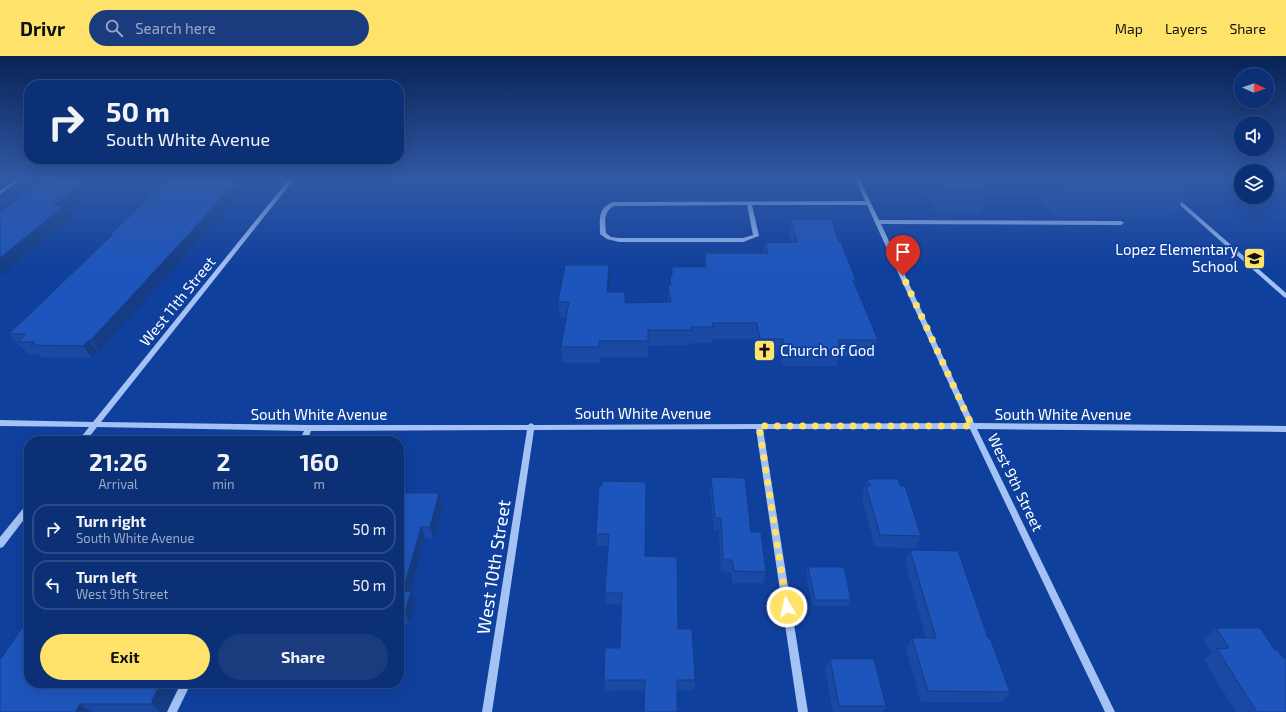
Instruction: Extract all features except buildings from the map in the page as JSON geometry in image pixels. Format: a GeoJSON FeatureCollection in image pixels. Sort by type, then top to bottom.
{"type":"FeatureCollection","features":[{"type":"Feature","properties":{"kind":"street","name":"West 11th Street"},"geometry":{"type":"LineString","coordinates":[[86,436],[268,209]]}},
{"type":"Feature","properties":{"kind":"street"},"geometry":{"type":"LineString","coordinates":[[605,209],[603,213],[602,234],[609,238],[619,240],[743,240],[756,236],[750,209]]}},
{"type":"Feature","properties":{"kind":"street","name":"West 9th Street"},"geometry":{"type":"LineString","coordinates":[[871,209],[972,426],[1110,712]]}},
{"type":"Feature","properties":{"kind":"street"},"geometry":{"type":"LineString","coordinates":[[1188,209],[1286,296]]}},
{"type":"Feature","properties":{"kind":"street"},"geometry":{"type":"LineString","coordinates":[[877,222],[1121,222]]}},
{"type":"Feature","properties":{"kind":"street","name":"South White Avenue"},"geometry":{"type":"LineString","coordinates":[[0,423],[309,428],[531,426],[972,426],[1286,429]]}},
{"type":"Feature","properties":{"kind":"street","name":"West 10th Street"},"geometry":{"type":"LineString","coordinates":[[487,712],[531,426]]}},
{"type":"Feature","properties":{"kind":"street"},"geometry":{"type":"LineString","coordinates":[[759,426],[803,712]]}},
{"type":"Feature","properties":{"kind":"street"},"geometry":{"type":"LineString","coordinates":[[305,436],[309,428]]}},
{"type":"Feature","properties":{"kind":"street"},"geometry":{"type":"LineString","coordinates":[[0,544],[24,514]]}},
{"type":"Feature","properties":{"kind":"street"},"geometry":{"type":"LineString","coordinates":[[172,712],[184,688]]}},
{"type":"Feature","properties":{"kind":"place","name":"Lopez Elementary School"},"geometry":{"type":"Point","coordinates":[1254,258]}},
{"type":"Feature","properties":{"kind":"place","name":"Church of God"},"geometry":{"type":"Point","coordinates":[764,350]}},
{"type":"Feature","properties":{"kind":"route"},"geometry":{"type":"LineString","coordinates":[[787,607],[759,426],[972,426],[903,276]]}}]}
